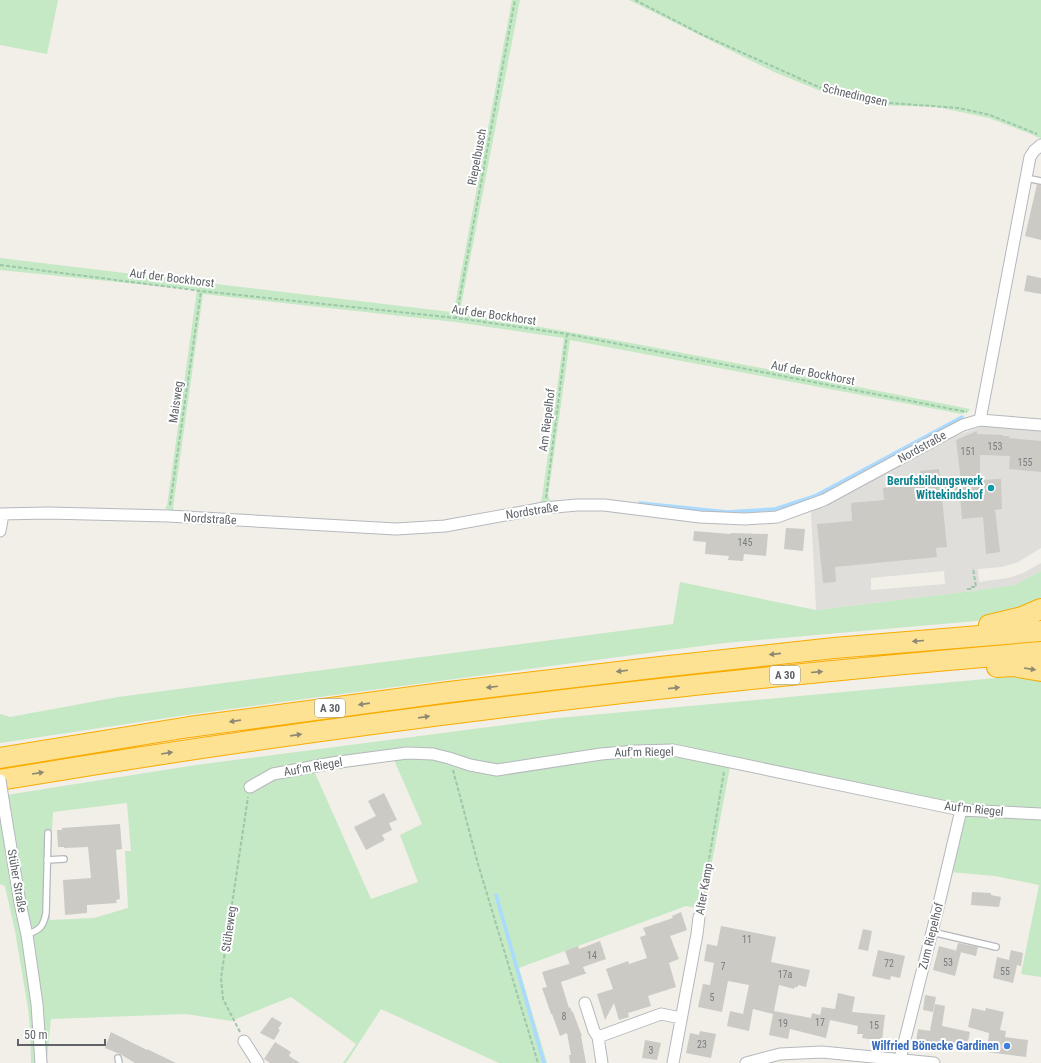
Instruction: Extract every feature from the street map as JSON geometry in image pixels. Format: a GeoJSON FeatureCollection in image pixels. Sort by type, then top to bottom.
{"type":"FeatureCollection","features":[{"type":"Feature","properties":{"kind":"highway"},"geometry":{"type":"LineString","coordinates":[[957,637],[971,627],[996,624],[1022,617],[1041,609]]}},
{"type":"Feature","properties":{"kind":"highway","name":"A 30"},"geometry":{"type":"LineString","coordinates":[[0,758],[189,728],[457,691],[834,648],[1041,631]]}},
{"type":"Feature","properties":{"kind":"highway","name":"A 30"},"geometry":{"type":"LineString","coordinates":[[0,780],[194,748],[466,712],[786,675],[1041,652]]}},
{"type":"Feature","properties":{"kind":"highway"},"geometry":{"type":"LineString","coordinates":[[950,660],[987,668],[1013,666],[1041,671]]}},
{"type":"Feature","properties":{"kind":"street"},"geometry":{"type":"LineString","coordinates":[[980,417],[1031,155],[1041,145]]}},
{"type":"Feature","properties":{"kind":"street","name":"Nordstraße"},"geometry":{"type":"LineString","coordinates":[[1,514],[48,513],[168,516],[396,529],[445,526],[544,508],[577,505],[604,505],[700,517],[745,519],[777,517],[824,500],[947,433],[980,417],[1041,425]]}},
{"type":"Feature","properties":{"kind":"street"},"geometry":{"type":"LineString","coordinates":[[0,532],[1,514]]}},
{"type":"Feature","properties":{"kind":"street","name":"Auf'm Riegel"},"geometry":{"type":"LineString","coordinates":[[250,787],[273,774],[332,763],[407,753],[433,754],[470,765],[497,770],[601,754],[673,750],[961,810],[1041,814]]}},
{"type":"Feature","properties":{"kind":"street","name":"Stüher Straße"},"geometry":{"type":"LineString","coordinates":[[0,780],[38,1004],[41,1063]]}},
{"type":"Feature","properties":{"kind":"street","name":"Zum Riepelhof"},"geometry":{"type":"LineString","coordinates":[[899,1061],[961,810]]}},
{"type":"Feature","properties":{"kind":"street","name":"Alter Kamp"},"geometry":{"type":"LineString","coordinates":[[673,1063],[699,917]]}},
{"type":"Feature","properties":{"kind":"street"},"geometry":{"type":"LineString","coordinates":[[585,1003],[594,1031],[598,1037],[602,1063]]}},
{"type":"Feature","properties":{"kind":"street"},"geometry":{"type":"LineString","coordinates":[[598,1037],[661,1014],[681,1018]]}},
{"type":"Feature","properties":{"kind":"street"},"geometry":{"type":"LineString","coordinates":[[244,1040],[258,1063]]}},
{"type":"Feature","properties":{"kind":"street"},"geometry":{"type":"LineString","coordinates":[[746,1063],[780,1054],[822,1052],[899,1061],[934,1063]]}},
{"type":"Feature","properties":{"kind":"lane"},"geometry":{"type":"LineString","coordinates":[[1026,178],[1041,181]]}},
{"type":"Feature","properties":{"kind":"lane","name":"Stüher Straße"},"geometry":{"type":"LineString","coordinates":[[27,935],[40,929],[44,923],[46,913],[48,833]]}},
{"type":"Feature","properties":{"kind":"lane"},"geometry":{"type":"LineString","coordinates":[[47,860],[64,859]]}},
{"type":"Feature","properties":{"kind":"lane"},"geometry":{"type":"LineString","coordinates":[[932,932],[996,947]]}},
{"type":"Feature","properties":{"kind":"path","name":"Riepelbusch"},"geometry":{"type":"LineString","coordinates":[[456,318],[516,0]]}},
{"type":"Feature","properties":{"kind":"path","name":"Schnedingsen"},"geometry":{"type":"LineString","coordinates":[[635,0],[703,35],[823,89],[876,102],[959,108],[990,115],[1041,136]]}},
{"type":"Feature","properties":{"kind":"path","name":"Auf der Bockhorst"},"geometry":{"type":"LineString","coordinates":[[0,266],[201,291],[456,318],[567,334],[980,417]]}},
{"type":"Feature","properties":{"kind":"path","name":"Maisweg"},"geometry":{"type":"LineString","coordinates":[[168,516],[201,291]]}},
{"type":"Feature","properties":{"kind":"path","name":"Am Riepelhof"},"geometry":{"type":"LineString","coordinates":[[544,508],[567,334]]}},
{"type":"Feature","properties":{"kind":"path"},"geometry":{"type":"LineString","coordinates":[[967,589],[970,589],[970,587],[976,587],[973,568]]}},
{"type":"Feature","properties":{"kind":"path"},"geometry":{"type":"LineString","coordinates":[[449,758],[478,864],[538,1063]]}},
{"type":"Feature","properties":{"kind":"path","name":"Alter Kamp"},"geometry":{"type":"LineString","coordinates":[[699,917],[726,761]]}},
{"type":"Feature","properties":{"kind":"path","name":"Stüheweg"},"geometry":{"type":"LineString","coordinates":[[244,1040],[223,999],[222,978],[250,787]]}},
{"type":"Feature","properties":{"kind":"shaded area"},"geometry":{"type":"Polygon","coordinates":[[[983,426],[1041,431],[1041,548],[1018,562],[1002,567],[978,569],[979,582],[1008,578],[1023,573],[1041,563],[1041,571],[1015,585],[816,610],[811,512],[953,437],[983,426]],[[944,571],[871,578],[871,590],[945,584],[944,571]]]}},
{"type":"Feature","properties":{"kind":"green space"},"geometry":{"type":"Polygon","coordinates":[[[0,0],[58,0],[47,54],[0,45],[0,0]]]}},
{"type":"Feature","properties":{"kind":"green space"},"geometry":{"type":"Polygon","coordinates":[[[512,0],[520,0],[460,311],[462,314],[526,324],[716,359],[970,409],[969,411],[962,414],[570,340],[548,496],[551,502],[540,504],[564,338],[455,322],[203,294],[173,508],[175,513],[165,508],[167,506],[197,290],[0,270],[0,258],[451,312],[454,311],[512,0]]]}},
{"type":"Feature","properties":{"kind":"green space"},"geometry":{"type":"Polygon","coordinates":[[[629,0],[1041,0],[1041,139],[989,118],[937,107],[876,105],[823,92],[774,72],[629,0]]]}},
{"type":"Feature","properties":{"kind":"green space"},"geometry":{"type":"Polygon","coordinates":[[[1041,571],[1041,600],[996,617],[976,621],[725,643],[193,714],[0,743],[0,714],[10,717],[118,697],[673,624],[680,582],[816,610],[1015,585],[1041,571]]]}},
{"type":"Feature","properties":{"kind":"green space"},"geometry":{"type":"Polygon","coordinates":[[[1041,674],[1041,977],[1021,974],[1039,885],[995,876],[950,872],[954,818],[952,813],[730,767],[703,909],[686,906],[519,968],[547,1063],[499,1063],[381,1009],[346,1063],[343,1063],[356,1044],[291,997],[231,1021],[186,1014],[51,1019],[47,1060],[48,1063],[31,1063],[28,1008],[15,931],[5,886],[0,884],[0,796],[196,765],[558,718],[1041,674]],[[394,760],[315,773],[371,899],[418,882],[400,835],[422,824],[394,760]],[[127,803],[53,812],[50,867],[50,920],[94,918],[128,908],[125,851],[131,851],[127,803]]]}},
{"type":"Feature","properties":{"kind":"building"},"geometry":{"type":"Polygon","coordinates":[[[1037,184],[1041,185],[1041,240],[1025,236],[1037,184]]]}},
{"type":"Feature","properties":{"kind":"building"},"geometry":{"type":"Polygon","coordinates":[[[1027,275],[1041,278],[1041,294],[1024,291],[1027,275]]]}},
{"type":"Feature","properties":{"kind":"building"},"geometry":{"type":"Polygon","coordinates":[[[977,431],[977,434],[1003,435],[1009,436],[1009,438],[1041,441],[1041,472],[1009,469],[1010,456],[980,455],[980,480],[1001,479],[1002,509],[995,510],[1000,552],[986,554],[983,517],[962,519],[960,497],[942,498],[947,547],[936,548],[937,557],[835,567],[836,582],[823,583],[817,524],[852,521],[851,503],[884,500],[883,488],[921,484],[920,471],[939,469],[940,483],[961,481],[956,440],[977,431]]]}},
{"type":"Feature","properties":{"kind":"building"},"geometry":{"type":"Polygon","coordinates":[[[786,528],[805,529],[803,551],[784,549],[786,528]]]}},
{"type":"Feature","properties":{"kind":"building"},"geometry":{"type":"Polygon","coordinates":[[[694,531],[730,534],[768,534],[766,556],[744,554],[743,561],[728,560],[729,556],[705,554],[706,542],[693,541],[694,531]]]}},
{"type":"Feature","properties":{"kind":"building"},"geometry":{"type":"Polygon","coordinates":[[[384,793],[397,820],[389,823],[392,830],[382,835],[385,840],[366,850],[354,827],[376,816],[368,801],[384,793]]]}},
{"type":"Feature","properties":{"kind":"building"},"geometry":{"type":"Polygon","coordinates":[[[120,824],[122,849],[116,850],[120,899],[116,900],[117,903],[87,905],[87,913],[65,915],[63,880],[91,878],[88,847],[58,847],[57,830],[62,830],[62,828],[120,824]]]}},
{"type":"Feature","properties":{"kind":"building"},"geometry":{"type":"Polygon","coordinates":[[[972,892],[991,893],[991,895],[1001,897],[999,907],[971,905],[972,892]]]}},
{"type":"Feature","properties":{"kind":"building"},"geometry":{"type":"Polygon","coordinates":[[[681,912],[687,930],[670,936],[679,959],[669,963],[676,987],[648,996],[651,1006],[628,1013],[629,1017],[619,1020],[614,1003],[605,1020],[597,994],[613,989],[606,969],[628,961],[629,964],[647,958],[640,937],[646,935],[643,928],[673,918],[672,916],[681,912]]]}},
{"type":"Feature","properties":{"kind":"building"},"geometry":{"type":"Polygon","coordinates":[[[721,926],[776,937],[771,962],[810,970],[806,987],[798,985],[798,987],[795,987],[794,989],[779,985],[774,1011],[811,1018],[812,1013],[820,1015],[822,1007],[835,1009],[838,993],[855,997],[852,1012],[885,1015],[882,1041],[862,1038],[863,1034],[857,1034],[858,1026],[830,1020],[826,1038],[790,1029],[788,1039],[769,1035],[773,1014],[753,1009],[749,1031],[727,1026],[730,1011],[743,1014],[749,985],[728,981],[722,1012],[698,1007],[703,984],[710,985],[714,963],[704,961],[707,944],[717,946],[721,926]]]}},
{"type":"Feature","properties":{"kind":"building"},"geometry":{"type":"Polygon","coordinates":[[[863,929],[872,931],[868,951],[858,949],[863,929]]]}},
{"type":"Feature","properties":{"kind":"building"},"geometry":{"type":"Polygon","coordinates":[[[600,941],[606,959],[583,967],[587,973],[561,982],[569,1008],[570,1007],[573,1012],[582,1036],[586,1063],[570,1063],[569,1055],[571,1055],[567,1033],[560,1036],[542,988],[547,987],[542,972],[569,964],[570,965],[565,951],[578,946],[579,949],[600,941]]]}},
{"type":"Feature","properties":{"kind":"building"},"geometry":{"type":"Polygon","coordinates":[[[958,943],[978,947],[976,956],[956,951],[958,943]]]}},
{"type":"Feature","properties":{"kind":"building"},"geometry":{"type":"Polygon","coordinates":[[[939,946],[961,952],[955,976],[933,970],[939,946]]]}},
{"type":"Feature","properties":{"kind":"building"},"geometry":{"type":"Polygon","coordinates":[[[878,950],[905,956],[900,978],[891,976],[890,980],[872,976],[878,950]]]}},
{"type":"Feature","properties":{"kind":"building"},"geometry":{"type":"Polygon","coordinates":[[[1011,950],[1023,953],[1021,966],[1017,965],[1013,983],[993,978],[997,957],[1009,960],[1011,950]]]}},
{"type":"Feature","properties":{"kind":"building"},"geometry":{"type":"Polygon","coordinates":[[[925,995],[936,997],[933,1012],[923,1010],[925,995]]]}},
{"type":"Feature","properties":{"kind":"building"},"geometry":{"type":"Polygon","coordinates":[[[935,1004],[945,1006],[942,1026],[970,1032],[966,1051],[938,1044],[938,1046],[916,1042],[918,1029],[930,1031],[935,1004]]]}},
{"type":"Feature","properties":{"kind":"building"},"geometry":{"type":"Polygon","coordinates":[[[972,1008],[985,1011],[986,1008],[1004,1012],[1000,1030],[1006,1031],[1005,1037],[1028,1040],[1026,1057],[987,1052],[989,1033],[968,1027],[972,1008]]]}},
{"type":"Feature","properties":{"kind":"building"},"geometry":{"type":"Polygon","coordinates":[[[272,1017],[282,1023],[274,1040],[260,1033],[272,1017]]]}},
{"type":"Feature","properties":{"kind":"building"},"geometry":{"type":"Polygon","coordinates":[[[700,1031],[716,1034],[711,1058],[686,1053],[690,1033],[699,1035],[700,1031]]]}},
{"type":"Feature","properties":{"kind":"building"},"geometry":{"type":"Polygon","coordinates":[[[111,1032],[176,1063],[135,1063],[120,1054],[105,1048],[111,1032]]]}},
{"type":"Feature","properties":{"kind":"building"},"geometry":{"type":"Polygon","coordinates":[[[645,1040],[661,1043],[657,1060],[642,1058],[645,1040]]]}},
{"type":"Feature","properties":{"kind":"building"},"geometry":{"type":"Polygon","coordinates":[[[275,1042],[291,1052],[289,1056],[300,1063],[270,1063],[264,1059],[275,1042]]]}},
{"type":"Feature","properties":{"kind":"waterway"},"geometry":{"type":"LineString","coordinates":[[640,503],[727,512],[775,509],[815,496],[962,417]]}},
{"type":"Feature","properties":{"kind":"waterway"},"geometry":{"type":"LineString","coordinates":[[496,895],[544,1063]]}},
{"type":"Feature","properties":{"kind":"place","name":"Berufsbildungswerk Wittekindshof"},"geometry":{"type":"Point","coordinates":[991,488]}},
{"type":"Feature","properties":{"kind":"place","name":"Wilfried Bönecke Gardinen"},"geometry":{"type":"Point","coordinates":[1007,1046]}}]}
